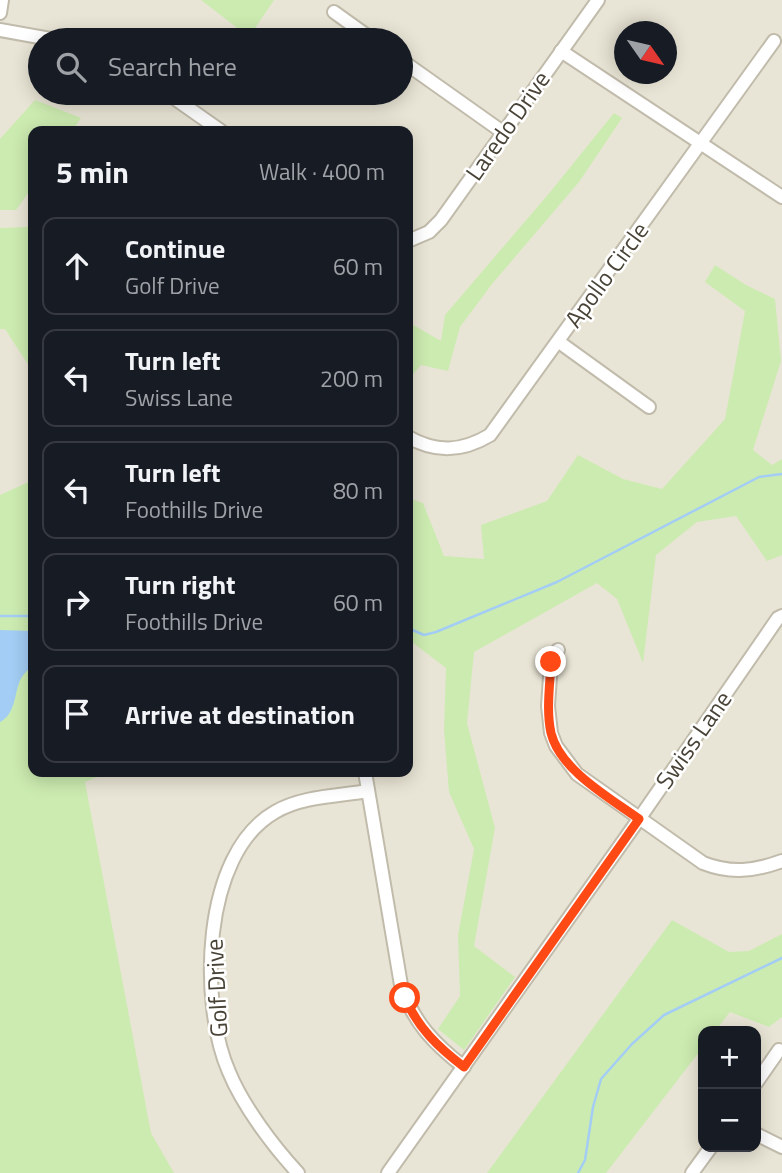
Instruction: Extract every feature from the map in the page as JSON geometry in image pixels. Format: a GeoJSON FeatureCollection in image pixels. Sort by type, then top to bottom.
{"type":"FeatureCollection","features":[{"type":"Feature","properties":{"kind":"street"},"geometry":{"type":"LineString","coordinates":[[0,13],[2,0]]}},
{"type":"Feature","properties":{"kind":"street","name":"Laredo Drive"},"geometry":{"type":"LineString","coordinates":[[413,239],[429,232],[441,220],[598,0]]}},
{"type":"Feature","properties":{"kind":"street"},"geometry":{"type":"LineString","coordinates":[[334,12],[356,28]]}},
{"type":"Feature","properties":{"kind":"street"},"geometry":{"type":"LineString","coordinates":[[0,30],[28,35]]}},
{"type":"Feature","properties":{"kind":"street","name":"Apollo Circle"},"geometry":{"type":"LineString","coordinates":[[413,440],[425,446],[452,450],[467,447],[490,435],[774,41]]}},
{"type":"Feature","properties":{"kind":"street"},"geometry":{"type":"LineString","coordinates":[[561,51],[782,197]]}},
{"type":"Feature","properties":{"kind":"street"},"geometry":{"type":"LineString","coordinates":[[413,69],[504,134]]}},
{"type":"Feature","properties":{"kind":"street"},"geometry":{"type":"LineString","coordinates":[[184,105],[214,126]]}},
{"type":"Feature","properties":{"kind":"street"},"geometry":{"type":"LineString","coordinates":[[559,342],[649,407]]}},
{"type":"Feature","properties":{"kind":"street","name":"Swiss Lane"},"geometry":{"type":"LineString","coordinates":[[388,1173],[778,618],[782,616]]}},
{"type":"Feature","properties":{"kind":"street"},"geometry":{"type":"LineString","coordinates":[[558,650],[551,662],[548,706],[551,733],[556,746],[577,774],[691,856],[712,867],[751,871],[782,861]]}},
{"type":"Feature","properties":{"kind":"street"},"geometry":{"type":"LineString","coordinates":[[366,777],[405,998],[424,1032],[464,1067]]}},
{"type":"Feature","properties":{"kind":"street","name":"Golf Drive"},"geometry":{"type":"LineString","coordinates":[[298,1173],[241,1094],[222,1052],[213,998],[211,964],[214,926],[227,874],[247,835],[275,812],[288,806],[368,791]]}},
{"type":"Feature","properties":{"kind":"street"},"geometry":{"type":"LineString","coordinates":[[761,1076],[779,1050]]}},
{"type":"Feature","properties":{"kind":"street"},"geometry":{"type":"LineString","coordinates":[[761,1136],[782,1147]]}},
{"type":"Feature","properties":{"kind":"street"},"geometry":{"type":"LineString","coordinates":[[692,1173],[707,1152]]}},
{"type":"Feature","properties":{"kind":"shaded area"},"geometry":{"type":"Polygon","coordinates":[[[0,0],[782,0],[782,1173],[0,1173],[0,0]]]}},
{"type":"Feature","properties":{"kind":"green space"},"geometry":{"type":"Polygon","coordinates":[[[201,0],[274,0],[255,28],[237,28],[201,0]]]}},
{"type":"Feature","properties":{"kind":"green space"},"geometry":{"type":"Polygon","coordinates":[[[31,105],[48,105],[81,118],[75,126],[28,126],[28,193],[16,210],[0,210],[0,139],[31,105]]]}},
{"type":"Feature","properties":{"kind":"green space"},"geometry":{"type":"Polygon","coordinates":[[[614,113],[622,118],[579,182],[492,284],[460,327],[448,371],[421,365],[413,374],[413,325],[441,341],[445,315],[614,113]]]}},
{"type":"Feature","properties":{"kind":"green space"},"geometry":{"type":"Polygon","coordinates":[[[27,227],[28,364],[5,329],[0,329],[0,228],[27,227]]]}},
{"type":"Feature","properties":{"kind":"green space"},"geometry":{"type":"Polygon","coordinates":[[[715,265],[746,285],[775,299],[781,361],[753,450],[772,465],[782,459],[782,555],[767,561],[736,516],[697,522],[656,555],[643,663],[617,599],[597,583],[474,652],[467,723],[495,828],[474,946],[515,977],[464,1050],[438,1029],[460,996],[458,935],[474,849],[449,792],[444,730],[446,668],[413,643],[413,500],[423,503],[444,556],[484,559],[481,525],[547,501],[578,455],[623,479],[662,489],[725,419],[745,311],[705,282],[715,265]]]}},
{"type":"Feature","properties":{"kind":"green space"},"geometry":{"type":"Polygon","coordinates":[[[28,482],[28,777],[97,777],[85,782],[151,1133],[174,1173],[0,1173],[0,495],[28,482]]]}},
{"type":"Feature","properties":{"kind":"green space"},"geometry":{"type":"Polygon","coordinates":[[[672,920],[729,952],[749,951],[782,934],[782,1017],[769,1027],[730,1012],[719,1026],[698,1026],[698,1053],[606,1173],[487,1173],[672,920]]]}},
{"type":"Feature","properties":{"kind":"water"},"geometry":{"type":"Polygon","coordinates":[[[0,630],[28,631],[28,670],[20,680],[9,714],[0,722],[0,630]]]}},
{"type":"Feature","properties":{"kind":"waterway"},"geometry":{"type":"LineString","coordinates":[[413,630],[424,635],[436,632],[557,582],[759,477],[782,474]]}},
{"type":"Feature","properties":{"kind":"waterway"},"geometry":{"type":"LineString","coordinates":[[0,616],[28,616]]}},
{"type":"Feature","properties":{"kind":"waterway"},"geometry":{"type":"LineString","coordinates":[[578,1173],[585,1160],[593,1107],[601,1079],[632,1044],[664,1015],[782,958]]}},
{"type":"Feature","properties":{"kind":"route"},"geometry":{"type":"LineString","coordinates":[[405,998],[424,1032],[464,1067],[639,819],[577,774],[556,746],[551,733],[548,706],[551,662]]}}]}
